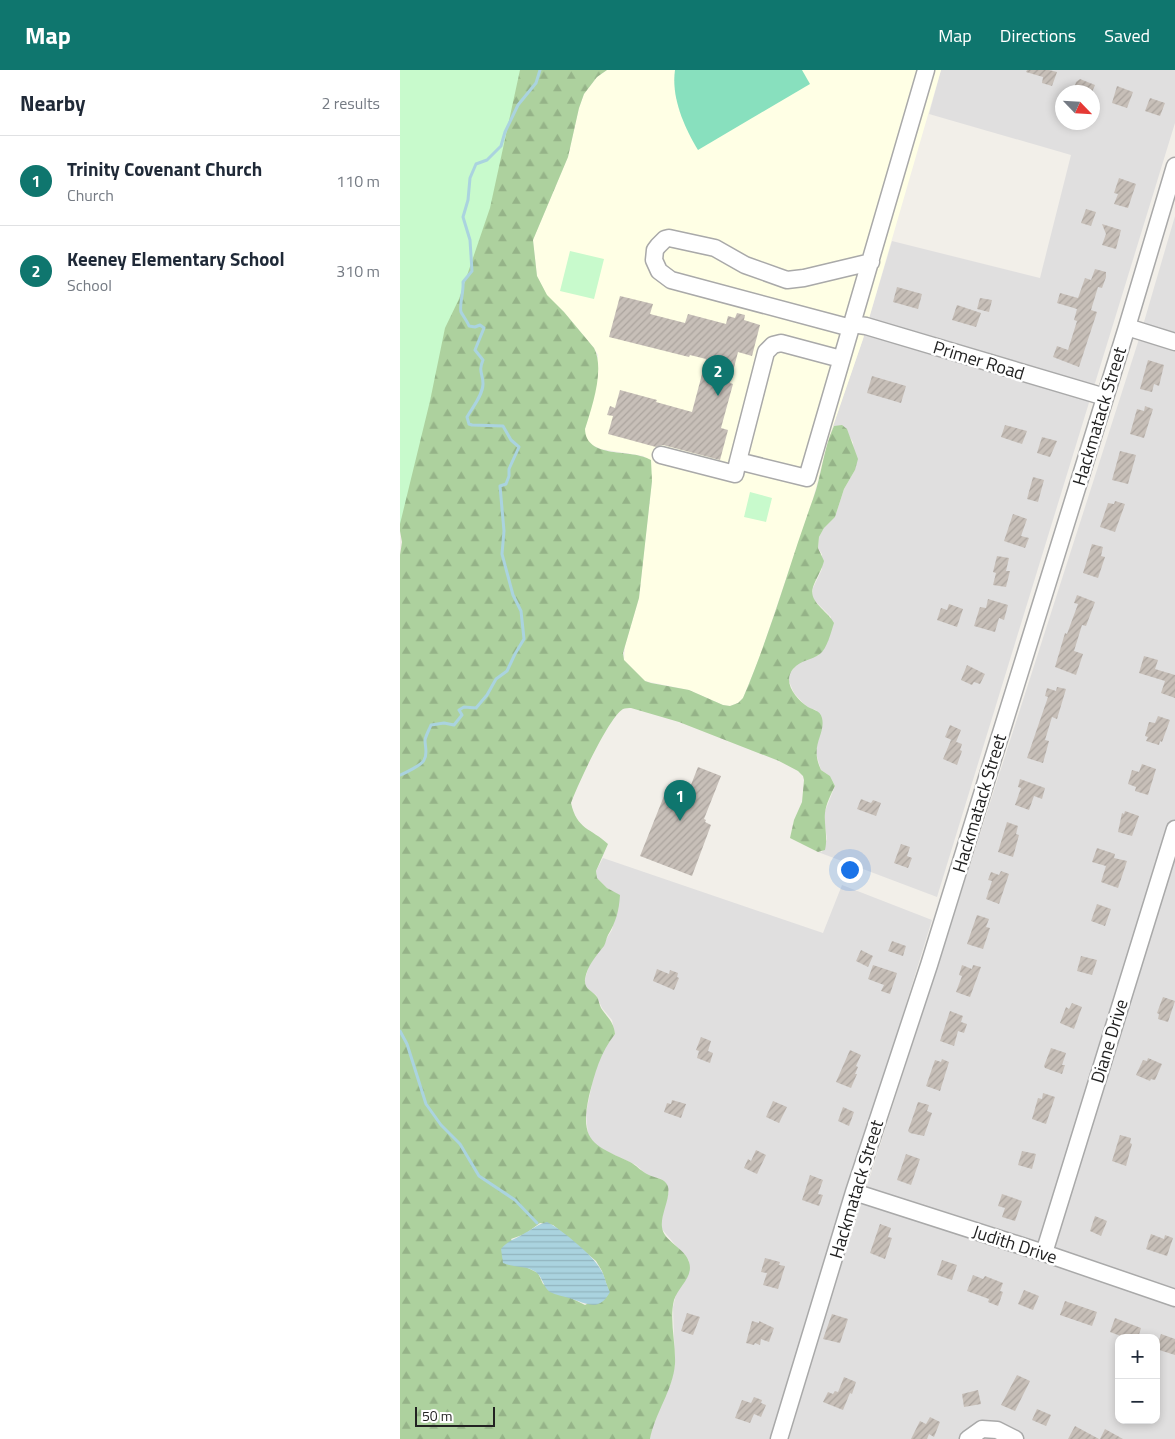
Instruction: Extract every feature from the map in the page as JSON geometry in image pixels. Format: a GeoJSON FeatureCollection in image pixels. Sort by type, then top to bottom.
{"type":"FeatureCollection","features":[{"type":"Feature","properties":{"kind":"street"},"geometry":{"type":"LineString","coordinates":[[738,461],[807,478],[926,70]]}},
{"type":"Feature","properties":{"kind":"street","name":"Hackmatack Street"},"geometry":{"type":"LineString","coordinates":[[779,1439],[854,1192],[932,956],[1175,166]]}},
{"type":"Feature","properties":{"kind":"street","name":"Primer Road"},"geometry":{"type":"LineString","coordinates":[[783,279],[745,265],[715,248],[700,243],[669,238],[661,242],[655,250],[655,265],[659,271],[671,280],[852,326],[866,326],[1105,397]]}},
{"type":"Feature","properties":{"kind":"street"},"geometry":{"type":"LineString","coordinates":[[771,305],[783,279],[804,278],[871,262]]}},
{"type":"Feature","properties":{"kind":"street"},"geometry":{"type":"LineString","coordinates":[[1127,327],[1175,342]]}},
{"type":"Feature","properties":{"kind":"street"},"geometry":{"type":"LineString","coordinates":[[661,455],[735,474],[766,352],[773,345],[781,343],[841,359]]}},
{"type":"Feature","properties":{"kind":"street","name":"Diane Drive"},"geometry":{"type":"LineString","coordinates":[[1044,1253],[1175,829]]}},
{"type":"Feature","properties":{"kind":"street","name":"Judith Drive"},"geometry":{"type":"LineString","coordinates":[[854,1192],[1044,1253],[1175,1298]]}},
{"type":"Feature","properties":{"kind":"street"},"geometry":{"type":"LineString","coordinates":[[968,1439],[982,1429],[997,1430],[1015,1439]]}},
{"type":"Feature","properties":{"kind":"shaded area"},"geometry":{"type":"Polygon","coordinates":[[[607,70],[941,70],[863,339],[827,444],[813,499],[760,656],[743,698],[738,703],[730,706],[723,705],[689,690],[645,681],[624,660],[625,646],[639,598],[652,481],[644,456],[601,449],[588,443],[585,429],[591,408],[598,355],[564,312],[547,296],[537,276],[533,240],[568,157],[584,94],[597,77],[607,70]]]}},
{"type":"Feature","properties":{"kind":"shaded area"},"geometry":{"type":"Polygon","coordinates":[[[941,70],[1175,70],[1175,123],[937,897],[818,852],[822,852],[827,839],[825,811],[835,786],[830,776],[821,770],[815,750],[822,723],[816,710],[809,708],[794,693],[788,679],[790,673],[799,662],[819,655],[831,617],[815,601],[812,595],[813,588],[822,569],[822,554],[818,548],[819,537],[824,528],[835,517],[844,489],[855,470],[853,442],[847,433],[834,426],[830,434],[863,339],[892,241],[1040,278],[1071,155],[929,114],[941,70]]]}},
{"type":"Feature","properties":{"kind":"shaded area"},"geometry":{"type":"Polygon","coordinates":[[[1175,216],[1175,1439],[789,1439],[821,1329],[1139,339],[1175,216]]]}},
{"type":"Feature","properties":{"kind":"shaded area"},"geometry":{"type":"Polygon","coordinates":[[[603,858],[823,933],[842,885],[932,920],[772,1439],[650,1439],[652,1427],[671,1382],[675,1365],[673,1307],[676,1294],[688,1275],[689,1261],[661,1228],[669,1191],[661,1179],[647,1175],[636,1165],[597,1147],[588,1135],[586,1113],[595,1070],[606,1045],[615,1034],[612,1020],[602,1008],[596,995],[585,986],[589,966],[612,930],[619,895],[607,888],[597,878],[596,871],[603,858]]]}},
{"type":"Feature","properties":{"kind":"green space"},"geometry":{"type":"Polygon","coordinates":[[[400,70],[607,70],[597,77],[584,94],[568,157],[533,240],[537,276],[547,295],[594,348],[597,357],[598,377],[585,429],[587,439],[601,449],[643,456],[651,460],[652,481],[639,598],[623,653],[624,660],[645,681],[689,690],[723,705],[730,706],[738,703],[743,698],[771,624],[816,490],[827,444],[834,426],[842,425],[847,429],[858,459],[855,470],[844,489],[835,517],[824,528],[819,537],[818,548],[824,561],[812,592],[816,602],[834,623],[832,631],[822,652],[796,666],[789,679],[792,690],[799,700],[818,712],[822,718],[822,730],[817,747],[818,761],[821,770],[830,776],[835,786],[825,813],[825,850],[818,852],[790,838],[794,820],[802,802],[804,780],[798,771],[779,761],[679,722],[631,708],[623,709],[610,725],[586,768],[571,803],[581,824],[608,844],[596,871],[597,878],[607,888],[620,895],[618,911],[613,926],[604,946],[590,965],[585,979],[587,988],[597,997],[601,1008],[612,1023],[615,1034],[602,1056],[591,1088],[586,1111],[588,1133],[599,1146],[630,1162],[646,1174],[666,1183],[668,1197],[662,1222],[663,1232],[687,1257],[690,1267],[688,1277],[674,1300],[672,1315],[675,1356],[674,1374],[652,1429],[650,1439],[400,1439],[400,555],[402,542],[400,531],[400,70]],[[540,1223],[525,1234],[511,1239],[528,1268],[538,1273],[543,1284],[585,1305],[609,1292],[602,1271],[596,1261],[553,1225],[540,1223]]]}},
{"type":"Feature","properties":{"kind":"green space"},"geometry":{"type":"Polygon","coordinates":[[[400,70],[520,70],[490,208],[459,299],[445,328],[430,401],[400,524],[400,70]]]}},
{"type":"Feature","properties":{"kind":"green space"},"geometry":{"type":"Polygon","coordinates":[[[675,70],[802,70],[810,84],[698,150],[680,112],[675,91],[675,70]]]}},
{"type":"Feature","properties":{"kind":"green space"},"geometry":{"type":"Polygon","coordinates":[[[570,251],[604,259],[594,299],[560,291],[570,251]]]}},
{"type":"Feature","properties":{"kind":"green space"},"geometry":{"type":"Polygon","coordinates":[[[750,492],[772,498],[766,522],[744,517],[750,492]]]}},
{"type":"Feature","properties":{"kind":"water"},"geometry":{"type":"Polygon","coordinates":[[[547,1222],[577,1243],[597,1264],[610,1292],[601,1302],[592,1305],[552,1293],[533,1270],[503,1263],[501,1249],[504,1246],[538,1225],[547,1222]]]}},
{"type":"Feature","properties":{"kind":"building"},"geometry":{"type":"Polygon","coordinates":[[[1027,70],[1057,72],[1052,86],[1042,83],[1043,77],[1026,72],[1027,70]]]}},
{"type":"Feature","properties":{"kind":"building"},"geometry":{"type":"Polygon","coordinates":[[[1080,79],[1095,85],[1075,85],[1080,79]]]}},
{"type":"Feature","properties":{"kind":"building"},"geometry":{"type":"Polygon","coordinates":[[[1117,86],[1133,92],[1127,108],[1112,103],[1117,86]]]}},
{"type":"Feature","properties":{"kind":"building"},"geometry":{"type":"Polygon","coordinates":[[[1150,98],[1165,103],[1160,116],[1145,111],[1150,98]]]}},
{"type":"Feature","properties":{"kind":"building"},"geometry":{"type":"Polygon","coordinates":[[[1119,178],[1136,184],[1128,208],[1114,204],[1118,194],[1114,193],[1119,178]]]}},
{"type":"Feature","properties":{"kind":"building"},"geometry":{"type":"Polygon","coordinates":[[[1086,209],[1096,212],[1091,226],[1081,223],[1086,209]]]}},
{"type":"Feature","properties":{"kind":"building"},"geometry":{"type":"Polygon","coordinates":[[[1102,224],[1121,230],[1116,249],[1102,245],[1106,234],[1102,224]]]}},
{"type":"Feature","properties":{"kind":"building"},"geometry":{"type":"Polygon","coordinates":[[[1095,269],[1106,272],[1106,277],[1102,288],[1098,287],[1091,310],[1097,312],[1079,367],[1053,357],[1057,346],[1068,350],[1077,321],[1074,320],[1077,309],[1057,303],[1060,293],[1078,298],[1085,278],[1091,280],[1095,269]]]}},
{"type":"Feature","properties":{"kind":"building"},"geometry":{"type":"Polygon","coordinates":[[[897,287],[922,294],[918,309],[893,302],[897,287]]]}},
{"type":"Feature","properties":{"kind":"building"},"geometry":{"type":"Polygon","coordinates":[[[620,296],[653,304],[650,314],[685,323],[688,314],[726,324],[728,316],[735,318],[737,313],[745,315],[744,320],[760,325],[752,356],[738,352],[730,383],[733,384],[721,428],[728,430],[720,460],[663,445],[656,447],[608,434],[613,416],[607,415],[610,406],[615,408],[620,390],[692,412],[706,359],[690,355],[689,357],[609,337],[620,296]]]}},
{"type":"Feature","properties":{"kind":"building"},"geometry":{"type":"Polygon","coordinates":[[[980,298],[992,300],[989,312],[977,309],[980,298]]]}},
{"type":"Feature","properties":{"kind":"building"},"geometry":{"type":"Polygon","coordinates":[[[957,305],[981,313],[976,327],[952,320],[957,305]]]}},
{"type":"Feature","properties":{"kind":"building"},"geometry":{"type":"Polygon","coordinates":[[[1148,360],[1164,365],[1159,386],[1154,384],[1152,392],[1140,389],[1148,360]]]}},
{"type":"Feature","properties":{"kind":"building"},"geometry":{"type":"Polygon","coordinates":[[[872,376],[906,386],[901,403],[867,393],[872,376]]]}},
{"type":"Feature","properties":{"kind":"building"},"geometry":{"type":"Polygon","coordinates":[[[1145,406],[1153,409],[1144,438],[1130,434],[1137,409],[1144,411],[1145,406]]]}},
{"type":"Feature","properties":{"kind":"building"},"geometry":{"type":"Polygon","coordinates":[[[1005,425],[1027,431],[1022,444],[1001,437],[1005,425]]]}},
{"type":"Feature","properties":{"kind":"building"},"geometry":{"type":"Polygon","coordinates":[[[1042,437],[1057,441],[1050,457],[1037,453],[1042,437]]]}},
{"type":"Feature","properties":{"kind":"building"},"geometry":{"type":"Polygon","coordinates":[[[1120,451],[1136,455],[1128,484],[1112,480],[1120,451]]]}},
{"type":"Feature","properties":{"kind":"building"},"geometry":{"type":"Polygon","coordinates":[[[1033,477],[1044,480],[1038,502],[1027,499],[1033,477]]]}},
{"type":"Feature","properties":{"kind":"building"},"geometry":{"type":"Polygon","coordinates":[[[1115,501],[1125,504],[1115,532],[1100,527],[1108,503],[1114,504],[1115,501]]]}},
{"type":"Feature","properties":{"kind":"building"},"geometry":{"type":"Polygon","coordinates":[[[1013,514],[1027,519],[1021,536],[1029,538],[1025,548],[1004,541],[1013,514]]]}},
{"type":"Feature","properties":{"kind":"building"},"geometry":{"type":"Polygon","coordinates":[[[1092,544],[1103,547],[1101,556],[1105,557],[1098,578],[1083,573],[1092,544]]]}},
{"type":"Feature","properties":{"kind":"building"},"geometry":{"type":"Polygon","coordinates":[[[997,556],[1009,558],[1006,571],[1010,571],[1006,587],[993,585],[996,573],[993,572],[997,556]]]}},
{"type":"Feature","properties":{"kind":"building"},"geometry":{"type":"Polygon","coordinates":[[[1077,595],[1095,602],[1086,626],[1082,625],[1074,651],[1083,654],[1076,675],[1055,667],[1065,633],[1067,634],[1078,604],[1074,603],[1077,595]]]}},
{"type":"Feature","properties":{"kind":"building"},"geometry":{"type":"Polygon","coordinates":[[[988,599],[1008,605],[1004,620],[999,618],[995,632],[974,626],[980,607],[986,608],[988,599]]]}},
{"type":"Feature","properties":{"kind":"building"},"geometry":{"type":"Polygon","coordinates":[[[949,604],[963,609],[957,627],[937,620],[941,608],[947,610],[949,604]]]}},
{"type":"Feature","properties":{"kind":"building"},"geometry":{"type":"Polygon","coordinates":[[[1144,656],[1158,660],[1155,669],[1175,675],[1175,698],[1161,693],[1165,681],[1139,673],[1144,656]]]}},
{"type":"Feature","properties":{"kind":"building"},"geometry":{"type":"Polygon","coordinates":[[[967,665],[985,674],[980,684],[974,682],[972,685],[961,680],[967,665]]]}},
{"type":"Feature","properties":{"kind":"building"},"geometry":{"type":"Polygon","coordinates":[[[1057,687],[1066,689],[1057,719],[1052,717],[1045,740],[1049,741],[1043,763],[1027,758],[1048,697],[1045,696],[1047,688],[1056,691],[1057,687]]]}},
{"type":"Feature","properties":{"kind":"building"},"geometry":{"type":"Polygon","coordinates":[[[1158,716],[1170,720],[1162,742],[1160,741],[1159,745],[1146,741],[1148,737],[1145,736],[1149,722],[1155,723],[1158,716]]]}},
{"type":"Feature","properties":{"kind":"building"},"geometry":{"type":"Polygon","coordinates":[[[950,725],[961,730],[956,742],[945,737],[950,725]]]}},
{"type":"Feature","properties":{"kind":"building"},"geometry":{"type":"Polygon","coordinates":[[[951,740],[962,744],[960,750],[962,751],[957,765],[943,759],[951,740]]]}},
{"type":"Feature","properties":{"kind":"building"},"geometry":{"type":"Polygon","coordinates":[[[1142,764],[1156,769],[1148,795],[1135,791],[1136,787],[1128,784],[1132,770],[1139,772],[1142,764]]]}},
{"type":"Feature","properties":{"kind":"building"},"geometry":{"type":"Polygon","coordinates":[[[698,767],[721,776],[704,819],[706,820],[705,822],[711,825],[692,876],[640,856],[664,796],[669,798],[671,793],[681,797],[683,793],[687,795],[698,767]]]}},
{"type":"Feature","properties":{"kind":"building"},"geometry":{"type":"Polygon","coordinates":[[[1020,779],[1045,788],[1042,799],[1034,796],[1029,810],[1015,805],[1021,788],[1018,787],[1020,779]]]}},
{"type":"Feature","properties":{"kind":"building"},"geometry":{"type":"Polygon","coordinates":[[[861,799],[871,803],[873,800],[881,803],[876,816],[857,809],[861,799]]]}},
{"type":"Feature","properties":{"kind":"building"},"geometry":{"type":"Polygon","coordinates":[[[1125,811],[1139,816],[1132,836],[1118,832],[1122,813],[1124,814],[1125,811]]]}},
{"type":"Feature","properties":{"kind":"building"},"geometry":{"type":"Polygon","coordinates":[[[1007,822],[1018,826],[1016,834],[1019,835],[1013,857],[998,852],[1007,822]]]}},
{"type":"Feature","properties":{"kind":"building"},"geometry":{"type":"Polygon","coordinates":[[[901,844],[910,847],[907,856],[912,858],[908,868],[894,863],[901,844]]]}},
{"type":"Feature","properties":{"kind":"building"},"geometry":{"type":"Polygon","coordinates":[[[1097,848],[1115,854],[1114,858],[1127,861],[1118,888],[1101,882],[1106,866],[1092,862],[1097,848]]]}},
{"type":"Feature","properties":{"kind":"building"},"geometry":{"type":"Polygon","coordinates":[[[1001,871],[1009,874],[999,904],[986,899],[992,881],[988,880],[991,872],[999,875],[1001,871]]]}},
{"type":"Feature","properties":{"kind":"building"},"geometry":{"type":"Polygon","coordinates":[[[1097,904],[1111,909],[1105,926],[1091,921],[1097,904]]]}},
{"type":"Feature","properties":{"kind":"building"},"geometry":{"type":"Polygon","coordinates":[[[977,915],[989,919],[986,927],[990,928],[983,949],[967,944],[977,915]]]}},
{"type":"Feature","properties":{"kind":"building"},"geometry":{"type":"Polygon","coordinates":[[[892,941],[906,946],[903,956],[888,951],[892,941]]]}},
{"type":"Feature","properties":{"kind":"building"},"geometry":{"type":"Polygon","coordinates":[[[861,950],[873,956],[868,967],[856,961],[861,950]]]}},
{"type":"Feature","properties":{"kind":"building"},"geometry":{"type":"Polygon","coordinates":[[[1081,956],[1097,960],[1092,975],[1077,971],[1081,956]]]}},
{"type":"Feature","properties":{"kind":"building"},"geometry":{"type":"Polygon","coordinates":[[[873,965],[897,973],[890,994],[881,991],[884,985],[868,979],[873,965]]]}},
{"type":"Feature","properties":{"kind":"building"},"geometry":{"type":"Polygon","coordinates":[[[962,965],[972,969],[973,965],[981,967],[970,997],[956,992],[962,976],[959,975],[962,965]]]}},
{"type":"Feature","properties":{"kind":"building"},"geometry":{"type":"Polygon","coordinates":[[[657,969],[669,974],[670,970],[678,973],[677,977],[679,978],[674,990],[653,981],[657,969]]]}},
{"type":"Feature","properties":{"kind":"building"},"geometry":{"type":"Polygon","coordinates":[[[1163,997],[1175,1001],[1168,1022],[1158,1019],[1159,1014],[1157,1013],[1163,997]]]}},
{"type":"Feature","properties":{"kind":"building"},"geometry":{"type":"Polygon","coordinates":[[[1072,1003],[1082,1007],[1074,1029],[1060,1023],[1066,1007],[1069,1009],[1072,1003]]]}},
{"type":"Feature","properties":{"kind":"building"},"geometry":{"type":"Polygon","coordinates":[[[950,1011],[963,1016],[961,1022],[967,1024],[964,1033],[958,1031],[954,1046],[940,1041],[950,1011]]]}},
{"type":"Feature","properties":{"kind":"building"},"geometry":{"type":"Polygon","coordinates":[[[701,1037],[711,1041],[708,1051],[713,1053],[710,1063],[697,1058],[699,1051],[696,1050],[701,1037]]]}},
{"type":"Feature","properties":{"kind":"building"},"geometry":{"type":"Polygon","coordinates":[[[1051,1048],[1066,1053],[1062,1065],[1065,1065],[1062,1074],[1044,1066],[1051,1048]]]}},
{"type":"Feature","properties":{"kind":"building"},"geometry":{"type":"Polygon","coordinates":[[[850,1050],[861,1055],[856,1066],[858,1067],[855,1074],[857,1074],[851,1088],[836,1082],[850,1050]]]}},
{"type":"Feature","properties":{"kind":"building"},"geometry":{"type":"Polygon","coordinates":[[[1148,1058],[1162,1064],[1155,1080],[1151,1079],[1150,1081],[1136,1075],[1143,1060],[1147,1061],[1148,1058]]]}},
{"type":"Feature","properties":{"kind":"building"},"geometry":{"type":"Polygon","coordinates":[[[942,1059],[949,1062],[940,1091],[926,1086],[935,1060],[941,1062],[942,1059]]]}},
{"type":"Feature","properties":{"kind":"building"},"geometry":{"type":"Polygon","coordinates":[[[1043,1093],[1055,1097],[1046,1124],[1032,1119],[1038,1098],[1042,1099],[1043,1093]]]}},
{"type":"Feature","properties":{"kind":"building"},"geometry":{"type":"Polygon","coordinates":[[[672,1100],[686,1104],[681,1118],[664,1112],[667,1103],[671,1104],[672,1100]]]}},
{"type":"Feature","properties":{"kind":"building"},"geometry":{"type":"Polygon","coordinates":[[[773,1101],[787,1107],[779,1123],[766,1117],[773,1101]]]}},
{"type":"Feature","properties":{"kind":"building"},"geometry":{"type":"Polygon","coordinates":[[[918,1102],[929,1105],[927,1111],[932,1113],[924,1136],[908,1131],[918,1102]]]}},
{"type":"Feature","properties":{"kind":"building"},"geometry":{"type":"Polygon","coordinates":[[[843,1107],[854,1112],[849,1126],[838,1121],[843,1107]]]}},
{"type":"Feature","properties":{"kind":"building"},"geometry":{"type":"Polygon","coordinates":[[[1120,1135],[1131,1138],[1130,1143],[1132,1144],[1126,1166],[1112,1161],[1120,1135]]]}},
{"type":"Feature","properties":{"kind":"building"},"geometry":{"type":"Polygon","coordinates":[[[756,1150],[766,1155],[757,1174],[744,1168],[748,1159],[751,1161],[756,1150]]]}},
{"type":"Feature","properties":{"kind":"building"},"geometry":{"type":"Polygon","coordinates":[[[1022,1151],[1036,1154],[1032,1169],[1018,1165],[1022,1151]]]}},
{"type":"Feature","properties":{"kind":"building"},"geometry":{"type":"Polygon","coordinates":[[[906,1154],[920,1159],[911,1185],[897,1180],[906,1154]]]}},
{"type":"Feature","properties":{"kind":"building"},"geometry":{"type":"Polygon","coordinates":[[[810,1175],[823,1180],[818,1194],[823,1195],[819,1206],[802,1200],[810,1175]]]}},
{"type":"Feature","properties":{"kind":"building"},"geometry":{"type":"Polygon","coordinates":[[[1002,1194],[1022,1201],[1015,1221],[1002,1217],[1005,1208],[998,1206],[1002,1194]]]}},
{"type":"Feature","properties":{"kind":"building"},"geometry":{"type":"Polygon","coordinates":[[[1095,1216],[1107,1221],[1101,1236],[1090,1231],[1095,1216]]]}},
{"type":"Feature","properties":{"kind":"building"},"geometry":{"type":"Polygon","coordinates":[[[880,1224],[891,1228],[888,1237],[892,1238],[885,1259],[870,1253],[880,1224]]]}},
{"type":"Feature","properties":{"kind":"building"},"geometry":{"type":"Polygon","coordinates":[[[1151,1234],[1164,1239],[1165,1235],[1173,1238],[1167,1256],[1146,1249],[1151,1234]]]}},
{"type":"Feature","properties":{"kind":"building"},"geometry":{"type":"Polygon","coordinates":[[[765,1258],[780,1262],[779,1265],[785,1266],[778,1289],[763,1285],[767,1273],[761,1272],[765,1258]]]}},
{"type":"Feature","properties":{"kind":"building"},"geometry":{"type":"Polygon","coordinates":[[[942,1260],[957,1265],[952,1280],[937,1275],[942,1260]]]}},
{"type":"Feature","properties":{"kind":"building"},"geometry":{"type":"Polygon","coordinates":[[[973,1275],[983,1279],[985,1276],[1003,1283],[1000,1291],[1003,1292],[998,1306],[988,1302],[989,1299],[967,1291],[973,1275]]]}},
{"type":"Feature","properties":{"kind":"building"},"geometry":{"type":"Polygon","coordinates":[[[1024,1290],[1039,1296],[1033,1310],[1018,1304],[1024,1290]]]}},
{"type":"Feature","properties":{"kind":"building"},"geometry":{"type":"Polygon","coordinates":[[[1065,1301],[1097,1312],[1092,1326],[1060,1315],[1065,1301]]]}},
{"type":"Feature","properties":{"kind":"building"},"geometry":{"type":"Polygon","coordinates":[[[687,1313],[700,1317],[693,1335],[681,1331],[687,1313]]]}},
{"type":"Feature","properties":{"kind":"building"},"geometry":{"type":"Polygon","coordinates":[[[832,1314],[848,1319],[840,1343],[823,1339],[832,1314]]]}},
{"type":"Feature","properties":{"kind":"building"},"geometry":{"type":"Polygon","coordinates":[[[1115,1318],[1141,1328],[1139,1334],[1115,1334],[1110,1332],[1115,1318]]]}},
{"type":"Feature","properties":{"kind":"building"},"geometry":{"type":"Polygon","coordinates":[[[752,1321],[759,1323],[759,1321],[774,1328],[769,1342],[761,1339],[760,1345],[746,1343],[752,1321]]]}},
{"type":"Feature","properties":{"kind":"building"},"geometry":{"type":"Polygon","coordinates":[[[1161,1334],[1175,1339],[1175,1355],[1160,1350],[1161,1334]]]}},
{"type":"Feature","properties":{"kind":"building"},"geometry":{"type":"Polygon","coordinates":[[[1017,1375],[1030,1381],[1015,1411],[1001,1405],[1017,1375]]]}},
{"type":"Feature","properties":{"kind":"building"},"geometry":{"type":"Polygon","coordinates":[[[844,1377],[856,1382],[843,1410],[823,1402],[828,1392],[833,1394],[835,1391],[838,1392],[844,1377]]]}},
{"type":"Feature","properties":{"kind":"building"},"geometry":{"type":"Polygon","coordinates":[[[978,1390],[981,1404],[964,1407],[962,1394],[978,1390]]]}},
{"type":"Feature","properties":{"kind":"building"},"geometry":{"type":"Polygon","coordinates":[[[754,1397],[762,1400],[761,1403],[766,1405],[761,1417],[754,1414],[750,1423],[735,1418],[742,1400],[751,1403],[754,1397]]]}},
{"type":"Feature","properties":{"kind":"building"},"geometry":{"type":"Polygon","coordinates":[[[1037,1409],[1051,1415],[1046,1426],[1032,1420],[1037,1409]]]}},
{"type":"Feature","properties":{"kind":"building"},"geometry":{"type":"Polygon","coordinates":[[[930,1417],[940,1422],[934,1437],[929,1434],[927,1439],[911,1439],[920,1421],[926,1424],[930,1417]]]}},
{"type":"Feature","properties":{"kind":"building"},"geometry":{"type":"Polygon","coordinates":[[[1075,1426],[1099,1439],[1068,1439],[1075,1426]]]}},
{"type":"Feature","properties":{"kind":"building"},"geometry":{"type":"Polygon","coordinates":[[[1105,1429],[1123,1439],[1100,1439],[1105,1429]]]}},
{"type":"Feature","properties":{"kind":"waterway"},"geometry":{"type":"LineString","coordinates":[[400,775],[423,762],[426,753],[425,740],[431,725],[444,723],[454,725],[462,715],[459,710],[464,707],[476,708],[487,695],[496,679],[507,671],[524,639],[521,611],[513,595],[502,554],[504,531],[500,486],[506,484],[509,469],[519,447],[511,440],[503,426],[472,425],[469,424],[467,417],[483,388],[481,370],[483,360],[475,350],[484,328],[480,325],[475,327],[469,326],[461,312],[463,282],[472,271],[470,240],[463,217],[468,200],[470,178],[476,164],[487,160],[501,146],[505,132],[518,105],[536,83],[540,70]]}},
{"type":"Feature","properties":{"kind":"waterway"},"geometry":{"type":"LineString","coordinates":[[400,1031],[407,1044],[426,1104],[441,1125],[460,1144],[479,1176],[515,1200],[537,1223]]}},
{"type":"Feature","properties":{"kind":"place","name":"Keeney Elementary School"},"geometry":{"type":"Point","coordinates":[718,396]}},
{"type":"Feature","properties":{"kind":"place","name":"Trinity Covenant Church"},"geometry":{"type":"Point","coordinates":[680,821]}}]}
